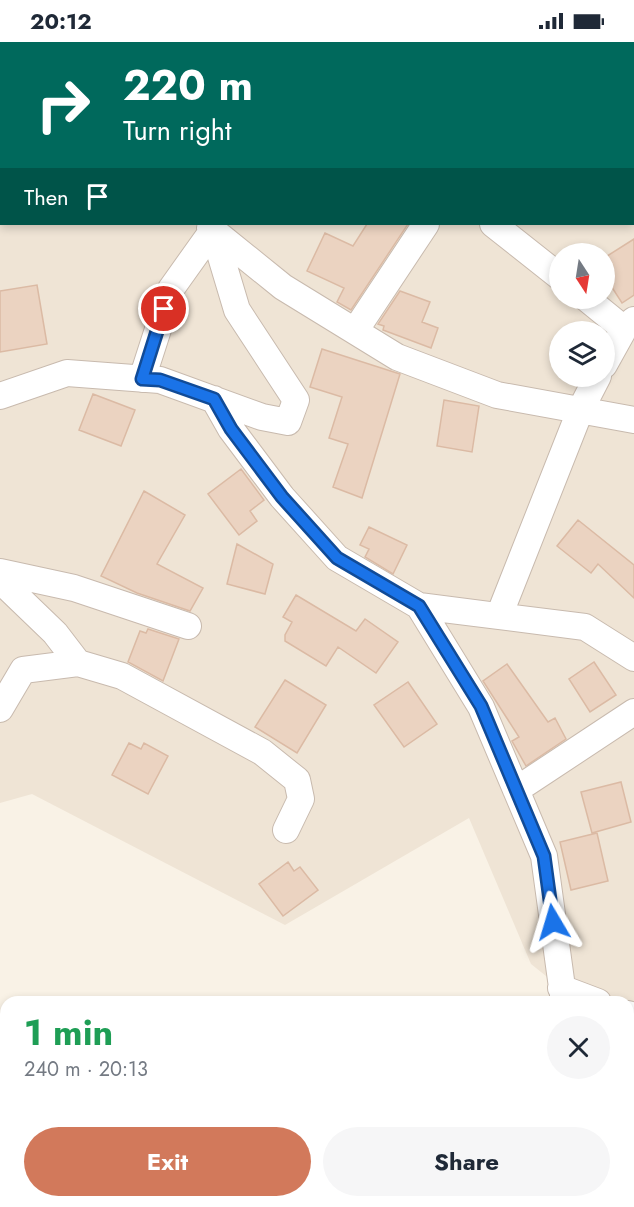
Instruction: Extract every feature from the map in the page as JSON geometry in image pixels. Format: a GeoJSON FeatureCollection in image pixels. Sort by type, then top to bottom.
{"type":"FeatureCollection","features":[{"type":"Feature","properties":{"kind":"street"},"geometry":{"type":"LineString","coordinates":[[355,331],[425,225]]}},
{"type":"Feature","properties":{"kind":"street"},"geometry":{"type":"LineString","coordinates":[[495,225],[549,268]]}},
{"type":"Feature","properties":{"kind":"street"},"geometry":{"type":"LineString","coordinates":[[208,227],[284,287],[397,357],[497,396],[634,420]]}},
{"type":"Feature","properties":{"kind":"street"},"geometry":{"type":"LineString","coordinates":[[142,379],[171,290],[208,227]]}},
{"type":"Feature","properties":{"kind":"street"},"geometry":{"type":"LineString","coordinates":[[0,396],[67,373],[160,380],[262,417],[288,422],[296,400],[237,310],[208,227]]}},
{"type":"Feature","properties":{"kind":"street"},"geometry":{"type":"LineString","coordinates":[[604,309],[629,325],[615,347]]}},
{"type":"Feature","properties":{"kind":"street"},"geometry":{"type":"LineString","coordinates":[[499,616],[580,411],[592,387]]}},
{"type":"Feature","properties":{"kind":"street"},"geometry":{"type":"LineString","coordinates":[[214,399],[231,429],[282,497],[337,558],[419,606],[585,627],[634,657]]}},
{"type":"Feature","properties":{"kind":"street"},"geometry":{"type":"LineString","coordinates":[[0,572],[74,588],[188,626]]}},
{"type":"Feature","properties":{"kind":"street"},"geometry":{"type":"LineString","coordinates":[[0,579],[55,633],[78,663]]}},
{"type":"Feature","properties":{"kind":"street"},"geometry":{"type":"LineString","coordinates":[[419,606],[481,706],[544,856],[563,995]]}},
{"type":"Feature","properties":{"kind":"street"},"geometry":{"type":"LineString","coordinates":[[0,709],[23,670],[78,663],[122,676],[262,752],[297,780],[301,799],[286,830]]}},
{"type":"Feature","properties":{"kind":"street"},"geometry":{"type":"LineString","coordinates":[[516,790],[634,712]]}},
{"type":"Feature","properties":{"kind":"shaded area"},"geometry":{"type":"Polygon","coordinates":[[[0,225],[634,225],[634,996],[560,996],[561,988],[531,964],[469,818],[285,925],[32,794],[0,803],[0,225]]]}},
{"type":"Feature","properties":{"kind":"building"},"geometry":{"type":"Polygon","coordinates":[[[366,225],[407,225],[351,310],[337,302],[344,288],[307,271],[325,233],[353,246],[366,225]]]}},
{"type":"Feature","properties":{"kind":"building"},"geometry":{"type":"Polygon","coordinates":[[[634,239],[634,295],[622,303],[615,292],[615,251],[634,239]]]}},
{"type":"Feature","properties":{"kind":"building"},"geometry":{"type":"Polygon","coordinates":[[[37,285],[47,344],[0,352],[0,291],[37,285]]]}},
{"type":"Feature","properties":{"kind":"building"},"geometry":{"type":"Polygon","coordinates":[[[400,291],[430,302],[422,322],[438,328],[431,348],[383,330],[384,326],[378,324],[400,291]]]}},
{"type":"Feature","properties":{"kind":"building"},"geometry":{"type":"Polygon","coordinates":[[[322,349],[400,374],[362,498],[333,487],[348,444],[329,438],[342,397],[310,387],[322,349]]]}},
{"type":"Feature","properties":{"kind":"building"},"geometry":{"type":"Polygon","coordinates":[[[93,394],[135,410],[121,446],[79,430],[93,394]]]}},
{"type":"Feature","properties":{"kind":"building"},"geometry":{"type":"Polygon","coordinates":[[[444,400],[479,406],[472,452],[437,446],[444,400]]]}},
{"type":"Feature","properties":{"kind":"building"},"geometry":{"type":"Polygon","coordinates":[[[241,469],[264,500],[250,511],[257,521],[239,535],[208,494],[241,469]]]}},
{"type":"Feature","properties":{"kind":"building"},"geometry":{"type":"Polygon","coordinates":[[[144,491],[185,515],[157,564],[203,588],[190,611],[137,593],[101,576],[144,491]]]}},
{"type":"Feature","properties":{"kind":"building"},"geometry":{"type":"Polygon","coordinates":[[[578,520],[634,565],[634,598],[598,564],[591,573],[557,546],[578,520]]]}},
{"type":"Feature","properties":{"kind":"building"},"geometry":{"type":"Polygon","coordinates":[[[369,527],[407,545],[393,574],[365,557],[369,549],[360,545],[369,527]]]}},
{"type":"Feature","properties":{"kind":"building"},"geometry":{"type":"Polygon","coordinates":[[[237,544],[273,564],[265,594],[227,584],[237,544]]]}},
{"type":"Feature","properties":{"kind":"building"},"geometry":{"type":"Polygon","coordinates":[[[296,595],[356,631],[365,619],[398,642],[376,673],[338,647],[326,666],[285,641],[285,635],[292,622],[283,617],[296,595]]]}},
{"type":"Feature","properties":{"kind":"building"},"geometry":{"type":"Polygon","coordinates":[[[148,629],[179,639],[163,681],[128,662],[140,631],[146,633],[148,629]]]}},
{"type":"Feature","properties":{"kind":"building"},"geometry":{"type":"Polygon","coordinates":[[[594,662],[616,695],[590,712],[569,679],[594,662]]]}},
{"type":"Feature","properties":{"kind":"building"},"geometry":{"type":"Polygon","coordinates":[[[507,664],[548,722],[555,718],[566,739],[526,766],[512,741],[519,737],[483,681],[507,664]]]}},
{"type":"Feature","properties":{"kind":"building"},"geometry":{"type":"Polygon","coordinates":[[[285,680],[326,705],[297,753],[255,727],[285,680]]]}},
{"type":"Feature","properties":{"kind":"building"},"geometry":{"type":"Polygon","coordinates":[[[408,682],[437,724],[404,747],[374,705],[408,682]]]}},
{"type":"Feature","properties":{"kind":"building"},"geometry":{"type":"Polygon","coordinates":[[[129,743],[141,749],[144,743],[168,756],[148,794],[112,775],[129,743]]]}},
{"type":"Feature","properties":{"kind":"building"},"geometry":{"type":"Polygon","coordinates":[[[621,782],[631,822],[592,833],[581,792],[621,782]]]}},
{"type":"Feature","properties":{"kind":"building"},"geometry":{"type":"Polygon","coordinates":[[[597,833],[608,881],[571,890],[560,842],[597,833]]]}},
{"type":"Feature","properties":{"kind":"building"},"geometry":{"type":"Polygon","coordinates":[[[288,862],[294,871],[300,867],[318,890],[283,916],[259,884],[288,862]]]}},
{"type":"Feature","properties":{"kind":"route"},"geometry":{"type":"LineString","coordinates":[[164,309],[142,379],[160,380],[214,399],[231,429],[282,497],[337,558],[419,606],[481,706],[544,856],[553,922]]}}]}
